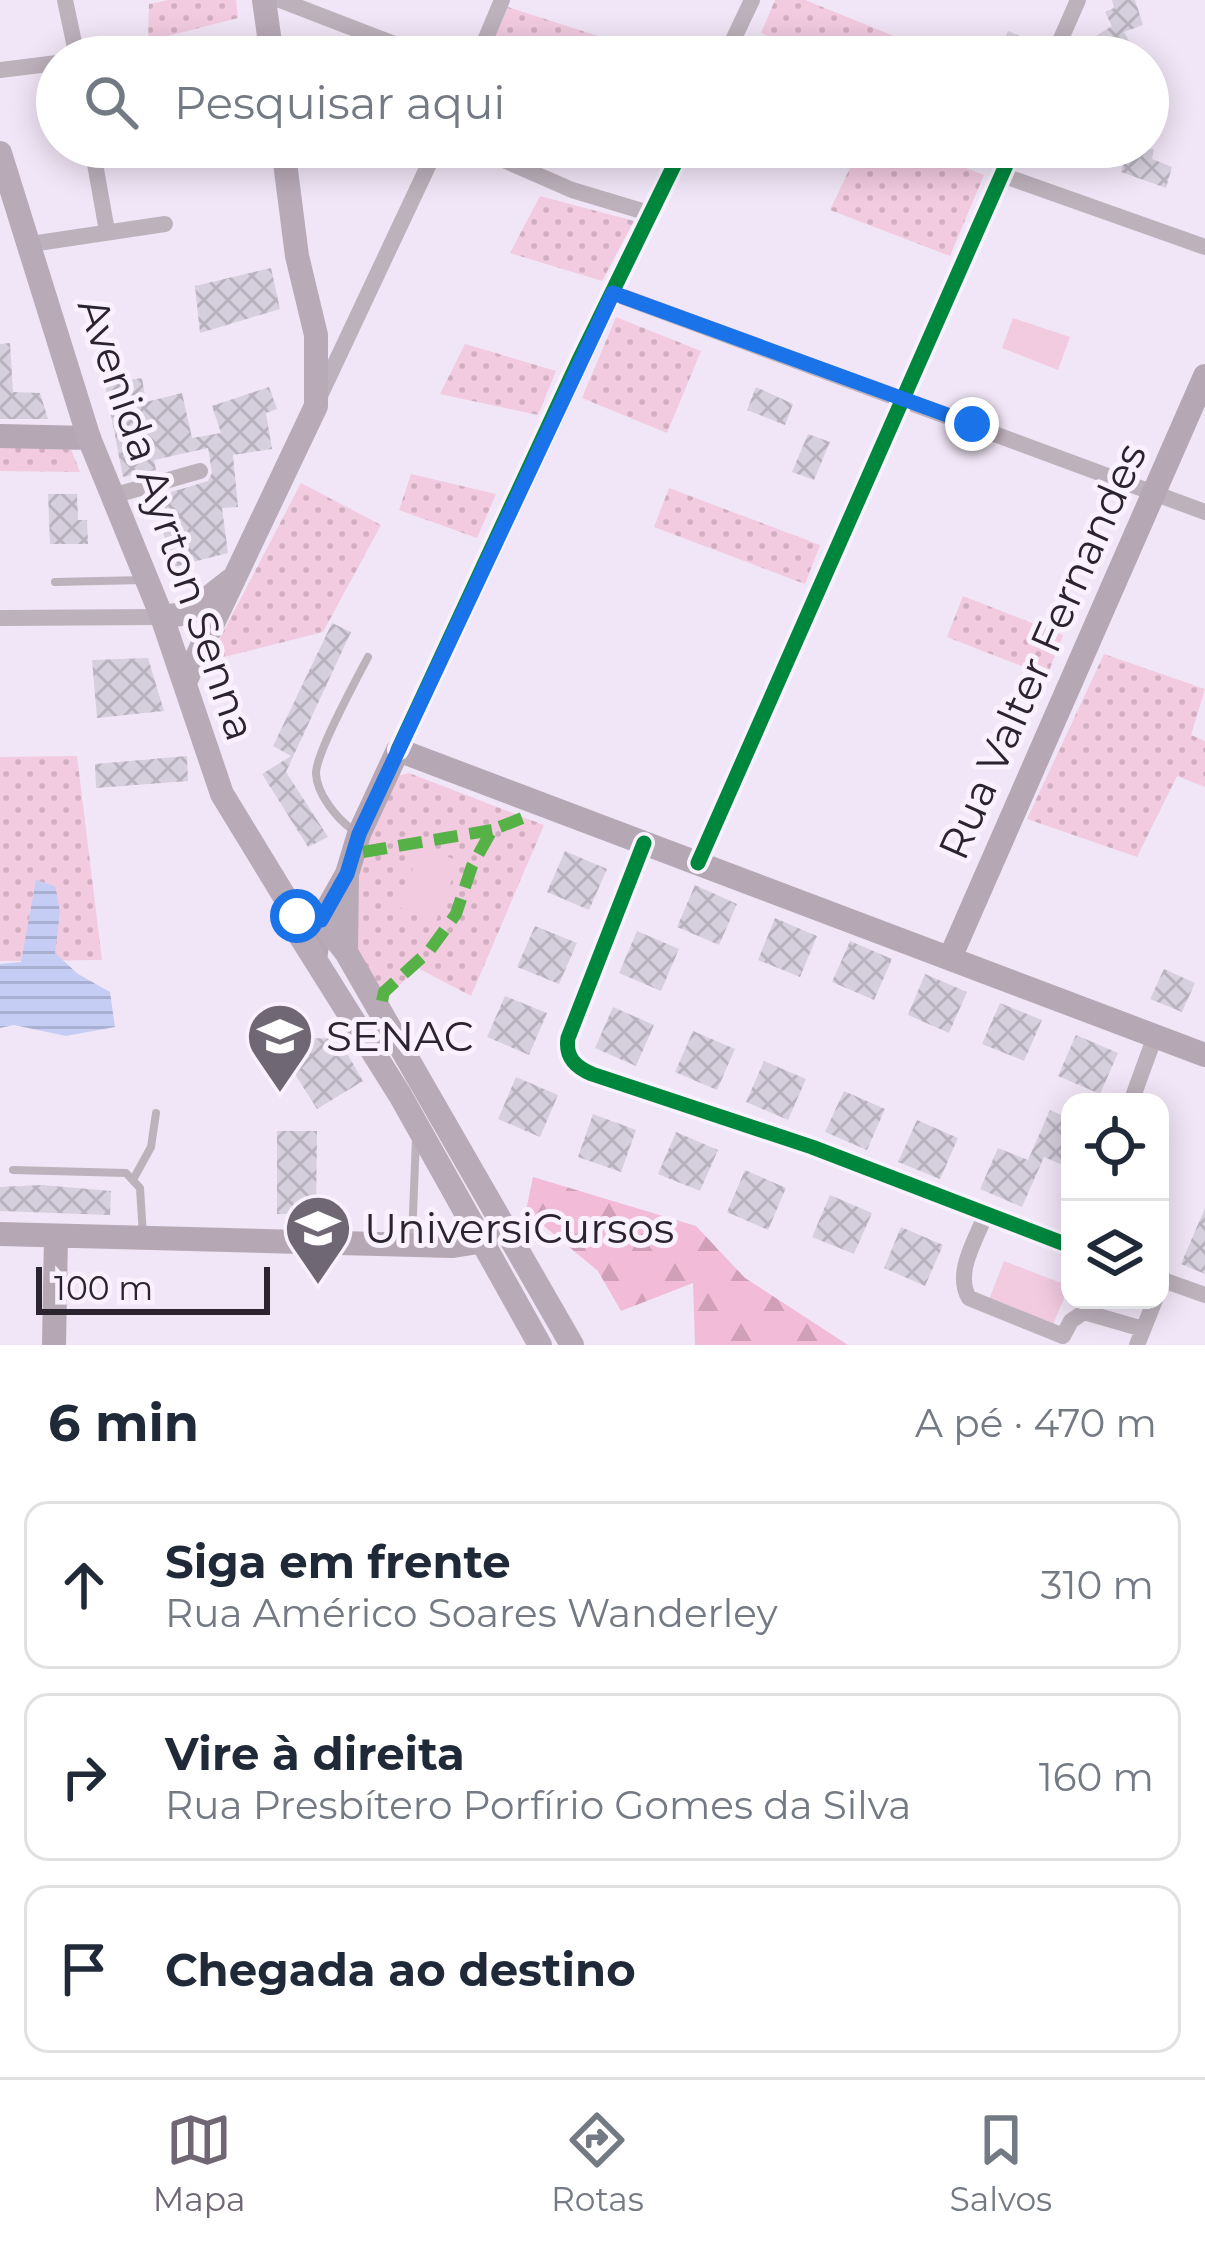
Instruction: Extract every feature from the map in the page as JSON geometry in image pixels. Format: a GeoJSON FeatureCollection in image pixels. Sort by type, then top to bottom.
{"type":"FeatureCollection","features":[{"type":"Feature","properties":{"kind":"main road"},"geometry":{"type":"LineString","coordinates":[[265,0],[269,36]]}},
{"type":"Feature","properties":{"kind":"main road","name":"Avenida Ayrton Senna"},"geometry":{"type":"LineString","coordinates":[[0,154],[89,438],[162,617],[222,794],[540,1345]]}},
{"type":"Feature","properties":{"kind":"main road"},"geometry":{"type":"LineString","coordinates":[[185,682],[316,406],[316,335],[297,256],[286,168]]}},
{"type":"Feature","properties":{"kind":"main road","name":"Rua Valter Fernandes"},"geometry":{"type":"LineString","coordinates":[[950,958],[1205,376]]}},
{"type":"Feature","properties":{"kind":"main road"},"geometry":{"type":"LineString","coordinates":[[0,436],[89,438]]}},
{"type":"Feature","properties":{"kind":"main road"},"geometry":{"type":"LineString","coordinates":[[162,617],[197,608],[237,576]]}},
{"type":"Feature","properties":{"kind":"main road"},"geometry":{"type":"LineString","coordinates":[[315,959],[321,920],[347,874],[359,834],[398,750],[1155,1036],[1203,1049]]}},
{"type":"Feature","properties":{"kind":"main road"},"geometry":{"type":"LineString","coordinates":[[346,952],[347,874]]}},
{"type":"Feature","properties":{"kind":"main road","name":"Avenida Ayrton Senna"},"geometry":{"type":"LineString","coordinates":[[288,905],[321,920],[346,952],[572,1345]]}},
{"type":"Feature","properties":{"kind":"main road"},"geometry":{"type":"LineString","coordinates":[[0,1234],[420,1243],[506,1226]]}},
{"type":"Feature","properties":{"kind":"main road"},"geometry":{"type":"LineString","coordinates":[[54,1345],[56,1236]]}},
{"type":"Feature","properties":{"kind":"street"},"geometry":{"type":"LineString","coordinates":[[65,0],[72,36]]}},
{"type":"Feature","properties":{"kind":"street"},"geometry":{"type":"LineString","coordinates":[[280,0],[373,36]]}},
{"type":"Feature","properties":{"kind":"street"},"geometry":{"type":"LineString","coordinates":[[487,36],[502,0]]}},
{"type":"Feature","properties":{"kind":"street"},"geometry":{"type":"LineString","coordinates":[[735,36],[752,0]]}},
{"type":"Feature","properties":{"kind":"street"},"geometry":{"type":"LineString","coordinates":[[1062,36],[1078,0]]}},
{"type":"Feature","properties":{"kind":"street"},"geometry":{"type":"LineString","coordinates":[[0,70],[36,66]]}},
{"type":"Feature","properties":{"kind":"street"},"geometry":{"type":"LineString","coordinates":[[96,168],[106,231]]}},
{"type":"Feature","properties":{"kind":"street"},"geometry":{"type":"LineString","coordinates":[[316,406],[427,168]]}},
{"type":"Feature","properties":{"kind":"street"},"geometry":{"type":"LineString","coordinates":[[522,168],[572,190],[652,214]]}},
{"type":"Feature","properties":{"kind":"street"},"geometry":{"type":"LineString","coordinates":[[398,750],[673,168]]}},
{"type":"Feature","properties":{"kind":"street"},"geometry":{"type":"LineString","coordinates":[[698,863],[1005,168]]}},
{"type":"Feature","properties":{"kind":"street"},"geometry":{"type":"LineString","coordinates":[[1002,175],[1205,247]]}},
{"type":"Feature","properties":{"kind":"street"},"geometry":{"type":"LineString","coordinates":[[31,244],[166,224]]}},
{"type":"Feature","properties":{"kind":"street"},"geometry":{"type":"LineString","coordinates":[[613,293],[1205,512]]}},
{"type":"Feature","properties":{"kind":"street"},"geometry":{"type":"LineString","coordinates":[[316,335],[331,341],[348,335]]}},
{"type":"Feature","properties":{"kind":"street"},"geometry":{"type":"LineString","coordinates":[[112,496],[200,471]]}},
{"type":"Feature","properties":{"kind":"street"},"geometry":{"type":"LineString","coordinates":[[0,618],[162,617]]}},
{"type":"Feature","properties":{"kind":"street"},"geometry":{"type":"LineString","coordinates":[[644,843],[568,1037],[574,1063],[592,1074],[792,1140],[1061,1243]]}},
{"type":"Feature","properties":{"kind":"street"},"geometry":{"type":"LineString","coordinates":[[1134,1093],[1155,1036]]}},
{"type":"Feature","properties":{"kind":"street"},"geometry":{"type":"LineString","coordinates":[[986,1214],[962,1278],[968,1298],[1063,1336],[1071,1321],[1084,1312],[1140,1337],[1151,1309]]}},
{"type":"Feature","properties":{"kind":"street"},"geometry":{"type":"LineString","coordinates":[[1169,1284],[1205,1295]]}},
{"type":"Feature","properties":{"kind":"lane"},"geometry":{"type":"LineString","coordinates":[[56,582],[146,580]]}},
{"type":"Feature","properties":{"kind":"lane"},"geometry":{"type":"LineString","coordinates":[[359,834],[342,822],[316,777],[316,766],[368,657]]}},
{"type":"Feature","properties":{"kind":"lane"},"geometry":{"type":"LineString","coordinates":[[134,1178],[151,1148],[156,1112]]}},
{"type":"Feature","properties":{"kind":"lane"},"geometry":{"type":"LineString","coordinates":[[416,1125],[420,1243]]}},
{"type":"Feature","properties":{"kind":"lane"},"geometry":{"type":"LineString","coordinates":[[13,1170],[126,1173],[134,1178],[142,1197],[143,1237]]}},
{"type":"Feature","properties":{"kind":"shaded area"},"geometry":{"type":"Polygon","coordinates":[[[236,0],[238,18],[168,36],[148,36],[149,4],[236,0]]]}},
{"type":"Feature","properties":{"kind":"shaded area"},"geometry":{"type":"Polygon","coordinates":[[[775,0],[805,0],[894,36],[768,36],[761,33],[775,0]]]}},
{"type":"Feature","properties":{"kind":"shaded area"},"geometry":{"type":"Polygon","coordinates":[[[505,6],[598,36],[491,36],[505,6]]]}},
{"type":"Feature","properties":{"kind":"shaded area"},"geometry":{"type":"Polygon","coordinates":[[[850,168],[966,168],[984,175],[950,256],[830,210],[850,168]]]}},
{"type":"Feature","properties":{"kind":"shaded area"},"geometry":{"type":"Polygon","coordinates":[[[540,196],[634,221],[602,281],[510,253],[540,196]]]}},
{"type":"Feature","properties":{"kind":"shaded area"},"geometry":{"type":"Polygon","coordinates":[[[616,317],[701,351],[667,433],[582,398],[616,317]]]}},
{"type":"Feature","properties":{"kind":"shaded area"},"geometry":{"type":"Polygon","coordinates":[[[1013,318],[1070,337],[1058,370],[1002,348],[1013,318]]]}},
{"type":"Feature","properties":{"kind":"shaded area"},"geometry":{"type":"Polygon","coordinates":[[[465,344],[556,371],[538,415],[440,394],[465,344]]]}},
{"type":"Feature","properties":{"kind":"shaded area"},"geometry":{"type":"Polygon","coordinates":[[[0,444],[69,444],[80,472],[0,471],[0,444]]]}},
{"type":"Feature","properties":{"kind":"shaded area"},"geometry":{"type":"Polygon","coordinates":[[[411,474],[496,494],[477,538],[399,510],[411,474]]]}},
{"type":"Feature","properties":{"kind":"shaded area"},"geometry":{"type":"Polygon","coordinates":[[[301,483],[381,525],[323,632],[208,661],[301,483]]]}},
{"type":"Feature","properties":{"kind":"shaded area"},"geometry":{"type":"Polygon","coordinates":[[[669,488],[820,545],[805,584],[654,527],[669,488]]]}},
{"type":"Feature","properties":{"kind":"shaded area"},"geometry":{"type":"Polygon","coordinates":[[[963,596],[1063,635],[1047,676],[947,637],[963,596]]]}},
{"type":"Feature","properties":{"kind":"shaded area"},"geometry":{"type":"Polygon","coordinates":[[[1104,654],[1205,689],[1191,735],[1205,741],[1205,787],[1177,776],[1137,857],[1027,819],[1104,654]]]}},
{"type":"Feature","properties":{"kind":"shaded area"},"geometry":{"type":"Polygon","coordinates":[[[77,756],[102,960],[0,961],[0,757],[77,756]]]}},
{"type":"Feature","properties":{"kind":"shaded area"},"geometry":{"type":"Polygon","coordinates":[[[409,773],[544,825],[471,996],[418,968],[382,1001],[353,948],[359,867],[394,777],[409,773]]]}},
{"type":"Feature","properties":{"kind":"shaded area"},"geometry":{"type":"Polygon","coordinates":[[[421,847],[459,861],[436,921],[398,907],[421,847]]]}},
{"type":"Feature","properties":{"kind":"shaded area"},"geometry":{"type":"Polygon","coordinates":[[[1004,1261],[1061,1283],[1061,1305],[1052,1327],[988,1302],[1004,1261]]]}},
{"type":"Feature","properties":{"kind":"green space"},"geometry":{"type":"Polygon","coordinates":[[[533,1177],[696,1226],[745,1278],[848,1345],[695,1345],[693,1283],[621,1311],[598,1271],[526,1211],[533,1177]]]}},
{"type":"Feature","properties":{"kind":"water"},"geometry":{"type":"Polygon","coordinates":[[[36,880],[55,886],[60,912],[55,953],[78,974],[110,992],[115,1027],[66,1036],[14,1025],[0,1028],[0,964],[21,962],[36,880]]]}},
{"type":"Feature","properties":{"kind":"building"},"geometry":{"type":"Polygon","coordinates":[[[1112,0],[1135,0],[1143,25],[1124,32],[1126,36],[1096,36],[1112,26],[1105,12],[1114,8],[1112,0]]]}},
{"type":"Feature","properties":{"kind":"building"},"geometry":{"type":"Polygon","coordinates":[[[1172,167],[1166,188],[1121,172],[1122,168],[1172,167]]]}},
{"type":"Feature","properties":{"kind":"building"},"geometry":{"type":"Polygon","coordinates":[[[271,268],[280,309],[200,333],[195,286],[271,268]]]}},
{"type":"Feature","properties":{"kind":"building"},"geometry":{"type":"Polygon","coordinates":[[[10,343],[13,392],[40,393],[48,419],[0,419],[0,344],[10,343]]]}},
{"type":"Feature","properties":{"kind":"building"},"geometry":{"type":"Polygon","coordinates":[[[142,378],[146,402],[182,393],[192,438],[221,433],[212,406],[269,387],[277,409],[266,413],[272,449],[233,455],[238,507],[222,508],[228,553],[169,568],[158,496],[208,481],[212,473],[208,448],[154,460],[156,470],[123,477],[105,384],[142,378]]]}},
{"type":"Feature","properties":{"kind":"building"},"geometry":{"type":"Polygon","coordinates":[[[756,387],[793,404],[785,425],[747,410],[756,387]]]}},
{"type":"Feature","properties":{"kind":"building"},"geometry":{"type":"Polygon","coordinates":[[[808,434],[830,442],[814,480],[792,472],[808,434]]]}},
{"type":"Feature","properties":{"kind":"building"},"geometry":{"type":"Polygon","coordinates":[[[48,494],[77,494],[78,520],[87,520],[88,544],[50,544],[48,494]]]}},
{"type":"Feature","properties":{"kind":"building"},"geometry":{"type":"Polygon","coordinates":[[[332,623],[351,632],[286,772],[328,837],[308,847],[262,774],[291,756],[273,746],[332,623]]]}},
{"type":"Feature","properties":{"kind":"building"},"geometry":{"type":"Polygon","coordinates":[[[148,658],[164,711],[97,718],[92,660],[148,658]]]}},
{"type":"Feature","properties":{"kind":"building"},"geometry":{"type":"Polygon","coordinates":[[[187,756],[188,781],[96,788],[95,764],[187,756]]]}},
{"type":"Feature","properties":{"kind":"building"},"geometry":{"type":"Polygon","coordinates":[[[565,851],[607,869],[589,910],[547,892],[565,851]]]}},
{"type":"Feature","properties":{"kind":"building"},"geometry":{"type":"Polygon","coordinates":[[[695,885],[737,904],[719,945],[677,927],[695,885]]]}},
{"type":"Feature","properties":{"kind":"building"},"geometry":{"type":"Polygon","coordinates":[[[775,918],[817,936],[800,977],[758,960],[775,918]]]}},
{"type":"Feature","properties":{"kind":"building"},"geometry":{"type":"Polygon","coordinates":[[[535,926],[577,943],[559,984],[517,967],[535,926]]]}},
{"type":"Feature","properties":{"kind":"building"},"geometry":{"type":"Polygon","coordinates":[[[637,931],[679,949],[661,991],[619,973],[637,931]]]}},
{"type":"Feature","properties":{"kind":"building"},"geometry":{"type":"Polygon","coordinates":[[[850,941],[892,959],[874,1000],[832,982],[850,941]]]}},
{"type":"Feature","properties":{"kind":"building"},"geometry":{"type":"Polygon","coordinates":[[[1164,969],[1195,983],[1182,1012],[1150,999],[1164,969]]]}},
{"type":"Feature","properties":{"kind":"building"},"geometry":{"type":"Polygon","coordinates":[[[925,974],[967,992],[949,1033],[908,1015],[925,974]]]}},
{"type":"Feature","properties":{"kind":"building"},"geometry":{"type":"Polygon","coordinates":[[[505,996],[547,1013],[529,1055],[487,1037],[505,996]]]}},
{"type":"Feature","properties":{"kind":"building"},"geometry":{"type":"Polygon","coordinates":[[[1000,1003],[1042,1020],[1024,1061],[982,1044],[1000,1003]]]}},
{"type":"Feature","properties":{"kind":"building"},"geometry":{"type":"Polygon","coordinates":[[[613,1007],[654,1025],[636,1066],[595,1048],[613,1007]]]}},
{"type":"Feature","properties":{"kind":"building"},"geometry":{"type":"Polygon","coordinates":[[[693,1031],[735,1049],[717,1090],[675,1072],[693,1031]]]}},
{"type":"Feature","properties":{"kind":"building"},"geometry":{"type":"Polygon","coordinates":[[[1076,1035],[1118,1053],[1100,1093],[1058,1076],[1076,1035]]]}},
{"type":"Feature","properties":{"kind":"building"},"geometry":{"type":"Polygon","coordinates":[[[338,1038],[363,1081],[317,1109],[273,1039],[338,1038]]]}},
{"type":"Feature","properties":{"kind":"building"},"geometry":{"type":"Polygon","coordinates":[[[764,1061],[806,1079],[788,1120],[746,1102],[764,1061]]]}},
{"type":"Feature","properties":{"kind":"building"},"geometry":{"type":"Polygon","coordinates":[[[516,1077],[558,1095],[540,1137],[498,1119],[516,1077]]]}},
{"type":"Feature","properties":{"kind":"building"},"geometry":{"type":"Polygon","coordinates":[[[844,1091],[885,1109],[867,1150],[825,1132],[844,1091]]]}},
{"type":"Feature","properties":{"kind":"building"},"geometry":{"type":"Polygon","coordinates":[[[1050,1110],[1061,1115],[1061,1164],[1044,1157],[1022,1207],[980,1189],[998,1148],[1028,1160],[1050,1110]]]}},
{"type":"Feature","properties":{"kind":"building"},"geometry":{"type":"Polygon","coordinates":[[[593,1114],[636,1130],[621,1172],[578,1157],[593,1114]]]}},
{"type":"Feature","properties":{"kind":"building"},"geometry":{"type":"Polygon","coordinates":[[[917,1120],[958,1138],[940,1179],[898,1162],[917,1120]]]}},
{"type":"Feature","properties":{"kind":"building"},"geometry":{"type":"Polygon","coordinates":[[[277,1131],[317,1131],[316,1214],[277,1214],[277,1131]]]}},
{"type":"Feature","properties":{"kind":"building"},"geometry":{"type":"Polygon","coordinates":[[[676,1132],[718,1150],[700,1191],[658,1174],[676,1132]]]}},
{"type":"Feature","properties":{"kind":"building"},"geometry":{"type":"Polygon","coordinates":[[[745,1170],[786,1188],[768,1230],[727,1212],[745,1170]]]}},
{"type":"Feature","properties":{"kind":"building"},"geometry":{"type":"Polygon","coordinates":[[[0,1187],[111,1191],[110,1215],[0,1211],[0,1187]]]}},
{"type":"Feature","properties":{"kind":"building"},"geometry":{"type":"Polygon","coordinates":[[[830,1195],[872,1213],[854,1254],[812,1237],[830,1195]]]}},
{"type":"Feature","properties":{"kind":"building"},"geometry":{"type":"Polygon","coordinates":[[[1205,1208],[1205,1274],[1181,1264],[1205,1208]]]}},
{"type":"Feature","properties":{"kind":"building"},"geometry":{"type":"Polygon","coordinates":[[[901,1227],[943,1245],[925,1286],[884,1268],[901,1227]]]}},
{"type":"Feature","properties":{"kind":"marked path"},"geometry":{"type":"LineString","coordinates":[[382,1001],[384,992],[430,950],[456,914],[472,866],[492,830],[525,817]]}},
{"type":"Feature","properties":{"kind":"marked path"},"geometry":{"type":"LineString","coordinates":[[363,852],[492,830]]}},
{"type":"Feature","properties":{"kind":"cycle path"},"geometry":{"type":"LineString","coordinates":[[398,750],[673,168]]}},
{"type":"Feature","properties":{"kind":"cycle path"},"geometry":{"type":"LineString","coordinates":[[698,863],[1005,168]]}},
{"type":"Feature","properties":{"kind":"cycle path"},"geometry":{"type":"LineString","coordinates":[[644,843],[568,1038],[568,1051],[576,1065],[812,1147],[1061,1243]]}},
{"type":"Feature","properties":{"kind":"place","name":"SENAC"},"geometry":{"type":"Point","coordinates":[280,1095]}},
{"type":"Feature","properties":{"kind":"place","name":"UniversiCursos"},"geometry":{"type":"Point","coordinates":[318,1287]}},
{"type":"Feature","properties":{"kind":"route"},"geometry":{"type":"LineString","coordinates":[[297,916],[321,920],[347,874],[359,834],[613,293],[972,424]]}}]}
